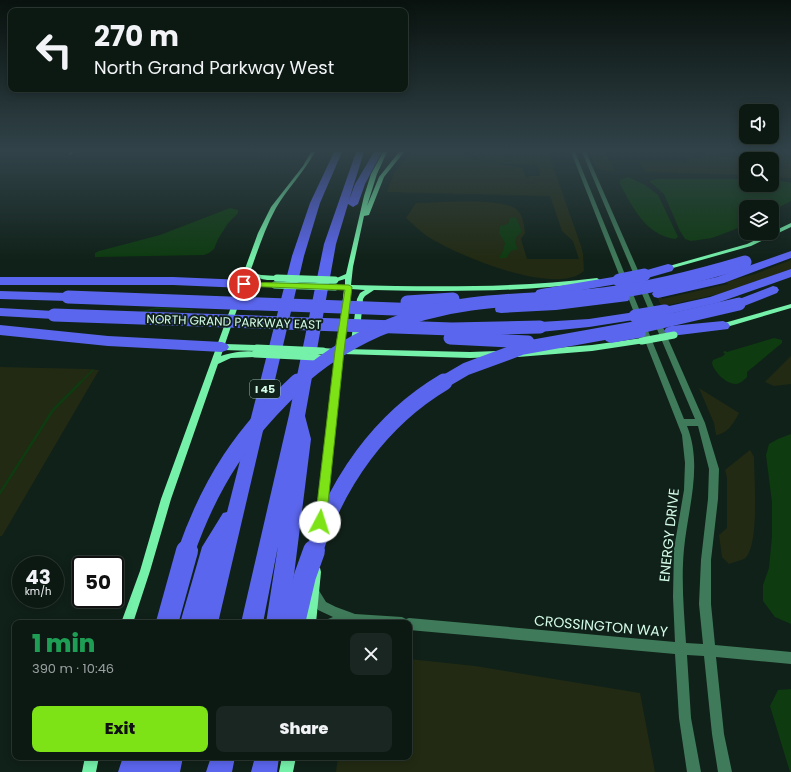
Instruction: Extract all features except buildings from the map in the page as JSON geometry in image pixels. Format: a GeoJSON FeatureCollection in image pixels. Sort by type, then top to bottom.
{"type":"FeatureCollection","features":[{"type":"Feature","properties":{"kind":"highway"},"geometry":{"type":"LineString","coordinates":[[296,260],[291,250],[312,188]]}},
{"type":"Feature","properties":{"kind":"highway","name":"I 45"},"geometry":{"type":"LineString","coordinates":[[208,620],[238,506],[296,260],[322,188]]}},
{"type":"Feature","properties":{"kind":"highway"},"geometry":{"type":"LineString","coordinates":[[253,620],[297,415],[330,244],[348,188]]}},
{"type":"Feature","properties":{"kind":"highway"},"geometry":{"type":"LineString","coordinates":[[330,244],[341,234],[358,188]]}},
{"type":"Feature","properties":{"kind":"highway"},"geometry":{"type":"LineString","coordinates":[[168,620],[196,525],[207,499],[226,464],[249,432],[276,401],[305,374],[338,351],[381,329],[433,311],[482,303],[619,292],[683,279],[745,262],[791,243]]}},
{"type":"Feature","properties":{"kind":"highway","name":"NORTH GRAND PARKWAY EAST"},"geometry":{"type":"LineString","coordinates":[[0,295],[442,311],[501,310],[556,306],[658,294],[720,280],[791,254]]}},
{"type":"Feature","properties":{"kind":"highway"},"geometry":{"type":"LineString","coordinates":[[347,307],[548,292],[668,268]]}},
{"type":"Feature","properties":{"kind":"highway","name":"NORTH GRAND PARKWAY EAST"},"geometry":{"type":"LineString","coordinates":[[0,312],[306,325],[452,329],[540,327],[589,323],[665,311],[713,300],[791,274]]}},
{"type":"Feature","properties":{"kind":"highway"},"geometry":{"type":"LineString","coordinates":[[0,281],[157,281],[246,279]]}},
{"type":"Feature","properties":{"kind":"highway"},"geometry":{"type":"LineString","coordinates":[[295,620],[314,548],[327,516],[343,484],[363,454],[387,426],[404,409],[428,391],[451,376],[475,364],[518,349],[677,319],[739,304],[791,284]]}},
{"type":"Feature","properties":{"kind":"highway"},"geometry":{"type":"LineString","coordinates":[[306,325],[466,340],[542,342],[641,338],[723,326]]}},
{"type":"Feature","properties":{"kind":"highway"},"geometry":{"type":"LineString","coordinates":[[0,330],[108,341],[222,347]]}},
{"type":"Feature","properties":{"kind":"highway"},"geometry":{"type":"LineString","coordinates":[[277,620],[303,439],[297,415]]}},
{"type":"Feature","properties":{"kind":"highway"},"geometry":{"type":"LineString","coordinates":[[192,620],[212,547],[238,506]]}},
{"type":"Feature","properties":{"kind":"highway"},"geometry":{"type":"LineString","coordinates":[[131,772],[134,760]]}},
{"type":"Feature","properties":{"kind":"highway"},"geometry":{"type":"LineString","coordinates":[[145,772],[148,760]]}},
{"type":"Feature","properties":{"kind":"highway"},"geometry":{"type":"LineString","coordinates":[[167,772],[170,760]]}},
{"type":"Feature","properties":{"kind":"highway"},"geometry":{"type":"LineString","coordinates":[[219,772],[221,760]]}},
{"type":"Feature","properties":{"kind":"highway"},"geometry":{"type":"LineString","coordinates":[[258,772],[260,760]]}},
{"type":"Feature","properties":{"kind":"highway"},"geometry":{"type":"LineString","coordinates":[[264,772],[266,760]]}},
{"type":"Feature","properties":{"kind":"main road"},"geometry":{"type":"LineString","coordinates":[[128,620],[145,571],[166,499],[222,347],[261,233],[274,207],[288,188]]}},
{"type":"Feature","properties":{"kind":"main road"},"geometry":{"type":"LineString","coordinates":[[310,620],[339,351],[356,239],[370,188]]}},
{"type":"Feature","properties":{"kind":"main road"},"geometry":{"type":"LineString","coordinates":[[356,239],[377,188]]}},
{"type":"Feature","properties":{"kind":"main road"},"geometry":{"type":"LineString","coordinates":[[668,268],[749,245],[791,225]]}},
{"type":"Feature","properties":{"kind":"main road"},"geometry":{"type":"LineString","coordinates":[[335,284],[350,275]]}},
{"type":"Feature","properties":{"kind":"main road"},"geometry":{"type":"LineString","coordinates":[[246,279],[260,277],[276,281]]}},
{"type":"Feature","properties":{"kind":"main road"},"geometry":{"type":"LineString","coordinates":[[246,279],[335,284],[349,287],[470,290],[517,288],[618,278]]}},
{"type":"Feature","properties":{"kind":"main road"},"geometry":{"type":"LineString","coordinates":[[366,352],[356,344],[355,341],[360,299],[362,295],[373,288]]}},
{"type":"Feature","properties":{"kind":"main road"},"geometry":{"type":"LineString","coordinates":[[723,326],[791,306]]}},
{"type":"Feature","properties":{"kind":"main road"},"geometry":{"type":"LineString","coordinates":[[222,347],[316,357],[339,351],[470,355],[531,354],[592,348],[641,338]]}},
{"type":"Feature","properties":{"kind":"main road"},"geometry":{"type":"LineString","coordinates":[[216,362],[230,355],[256,351]]}},
{"type":"Feature","properties":{"kind":"main road"},"geometry":{"type":"LineString","coordinates":[[323,355],[337,368]]}},
{"type":"Feature","properties":{"kind":"main road"},"geometry":{"type":"LineString","coordinates":[[89,772],[91,760]]}},
{"type":"Feature","properties":{"kind":"main road"},"geometry":{"type":"LineString","coordinates":[[286,772],[288,760]]}},
{"type":"Feature","properties":{"kind":"street","name":"ENERGY DRIVE"},"geometry":{"type":"LineString","coordinates":[[588,188],[686,436],[690,463],[689,490],[680,549],[678,597],[685,718],[694,772]]}},
{"type":"Feature","properties":{"kind":"street"},"geometry":{"type":"LineString","coordinates":[[599,188],[701,423],[714,469],[713,499],[706,567],[705,604],[718,734],[725,772]]}},
{"type":"Feature","properties":{"kind":"street"},"geometry":{"type":"LineString","coordinates":[[681,422],[701,423]]}},
{"type":"Feature","properties":{"kind":"street"},"geometry":{"type":"LineString","coordinates":[[314,593],[322,607],[328,611],[334,611],[352,619]]}},
{"type":"Feature","properties":{"kind":"street"},"geometry":{"type":"LineString","coordinates":[[347,620],[364,620]]}},
{"type":"Feature","properties":{"kind":"street","name":"CROSSINGTON WAY"},"geometry":{"type":"LineString","coordinates":[[412,624],[791,658]]}},
{"type":"Feature","properties":{"kind":"shaded area"},"geometry":{"type":"Polygon","coordinates":[[[388,188],[561,188],[581,246],[584,271],[570,278],[551,279],[529,276],[506,270],[482,262],[441,244],[427,236],[406,218],[416,203],[499,203],[510,206],[517,210],[521,215],[525,233],[521,239],[527,259],[579,259],[573,241],[562,231],[550,196],[387,192],[388,188]]]}},
{"type":"Feature","properties":{"kind":"shaded area"},"geometry":{"type":"Polygon","coordinates":[[[622,188],[649,188],[658,195],[678,237],[675,239],[656,232],[648,226],[635,211],[622,188]]]}},
{"type":"Feature","properties":{"kind":"shaded area"},"geometry":{"type":"Polygon","coordinates":[[[657,188],[739,188],[739,192],[779,192],[779,188],[791,188],[791,201],[779,207],[779,200],[739,200],[739,228],[712,238],[691,241],[685,239],[664,194],[657,188]]]}},
{"type":"Feature","properties":{"kind":"shaded area"},"geometry":{"type":"Polygon","coordinates":[[[230,208],[238,210],[238,213],[228,223],[218,239],[214,249],[204,255],[95,257],[95,253],[99,251],[160,235],[230,208]]]}},
{"type":"Feature","properties":{"kind":"shaded area"},"geometry":{"type":"Polygon","coordinates":[[[516,217],[522,232],[516,237],[515,243],[518,249],[511,251],[506,258],[499,258],[505,243],[499,233],[500,226],[508,224],[510,218],[516,217]]]}},
{"type":"Feature","properties":{"kind":"shaded area"},"geometry":{"type":"Polygon","coordinates":[[[791,260],[791,269],[719,294],[664,306],[661,306],[658,298],[661,297],[662,299],[728,284],[726,282],[755,274],[791,260]]]}},
{"type":"Feature","properties":{"kind":"shaded area"},"geometry":{"type":"Polygon","coordinates":[[[774,338],[782,340],[782,343],[747,372],[747,377],[742,382],[736,384],[728,382],[718,374],[713,366],[713,360],[723,356],[725,354],[723,352],[725,351],[727,352],[774,338]]]}},
{"type":"Feature","properties":{"kind":"shaded area"},"geometry":{"type":"Polygon","coordinates":[[[791,356],[791,384],[774,386],[765,382],[791,356]]]}},
{"type":"Feature","properties":{"kind":"shaded area"},"geometry":{"type":"Polygon","coordinates":[[[0,367],[99,370],[2,536],[0,536],[0,367]]]}},
{"type":"Feature","properties":{"kind":"shaded area"},"geometry":{"type":"Polygon","coordinates":[[[699,388],[739,413],[724,433],[716,435],[714,423],[699,388]]]}},
{"type":"Feature","properties":{"kind":"shaded area"},"geometry":{"type":"Polygon","coordinates":[[[791,434],[791,624],[775,617],[763,601],[763,585],[769,568],[772,536],[772,502],[766,455],[769,444],[791,434]]]}},
{"type":"Feature","properties":{"kind":"shaded area"},"geometry":{"type":"Polygon","coordinates":[[[750,450],[754,457],[755,480],[755,512],[752,542],[749,553],[744,559],[729,564],[722,557],[719,535],[727,528],[727,477],[725,470],[750,450]]]}},
{"type":"Feature","properties":{"kind":"shaded area"},"geometry":{"type":"Polygon","coordinates":[[[412,659],[475,666],[640,693],[655,772],[336,772],[338,760],[412,760],[412,659]]]}},
{"type":"Feature","properties":{"kind":"shaded area"},"geometry":{"type":"Polygon","coordinates":[[[791,689],[790,772],[770,706],[778,690],[791,689]]]}},
{"type":"Feature","properties":{"kind":"waterway"},"geometry":{"type":"LineString","coordinates":[[138,313],[157,308],[192,310]]}},
{"type":"Feature","properties":{"kind":"waterway"},"geometry":{"type":"LineString","coordinates":[[0,493],[53,410],[93,370]]}},
{"type":"Feature","properties":{"kind":"route"},"geometry":{"type":"LineString","coordinates":[[244,284],[349,287],[339,351],[320,522]]}}]}
